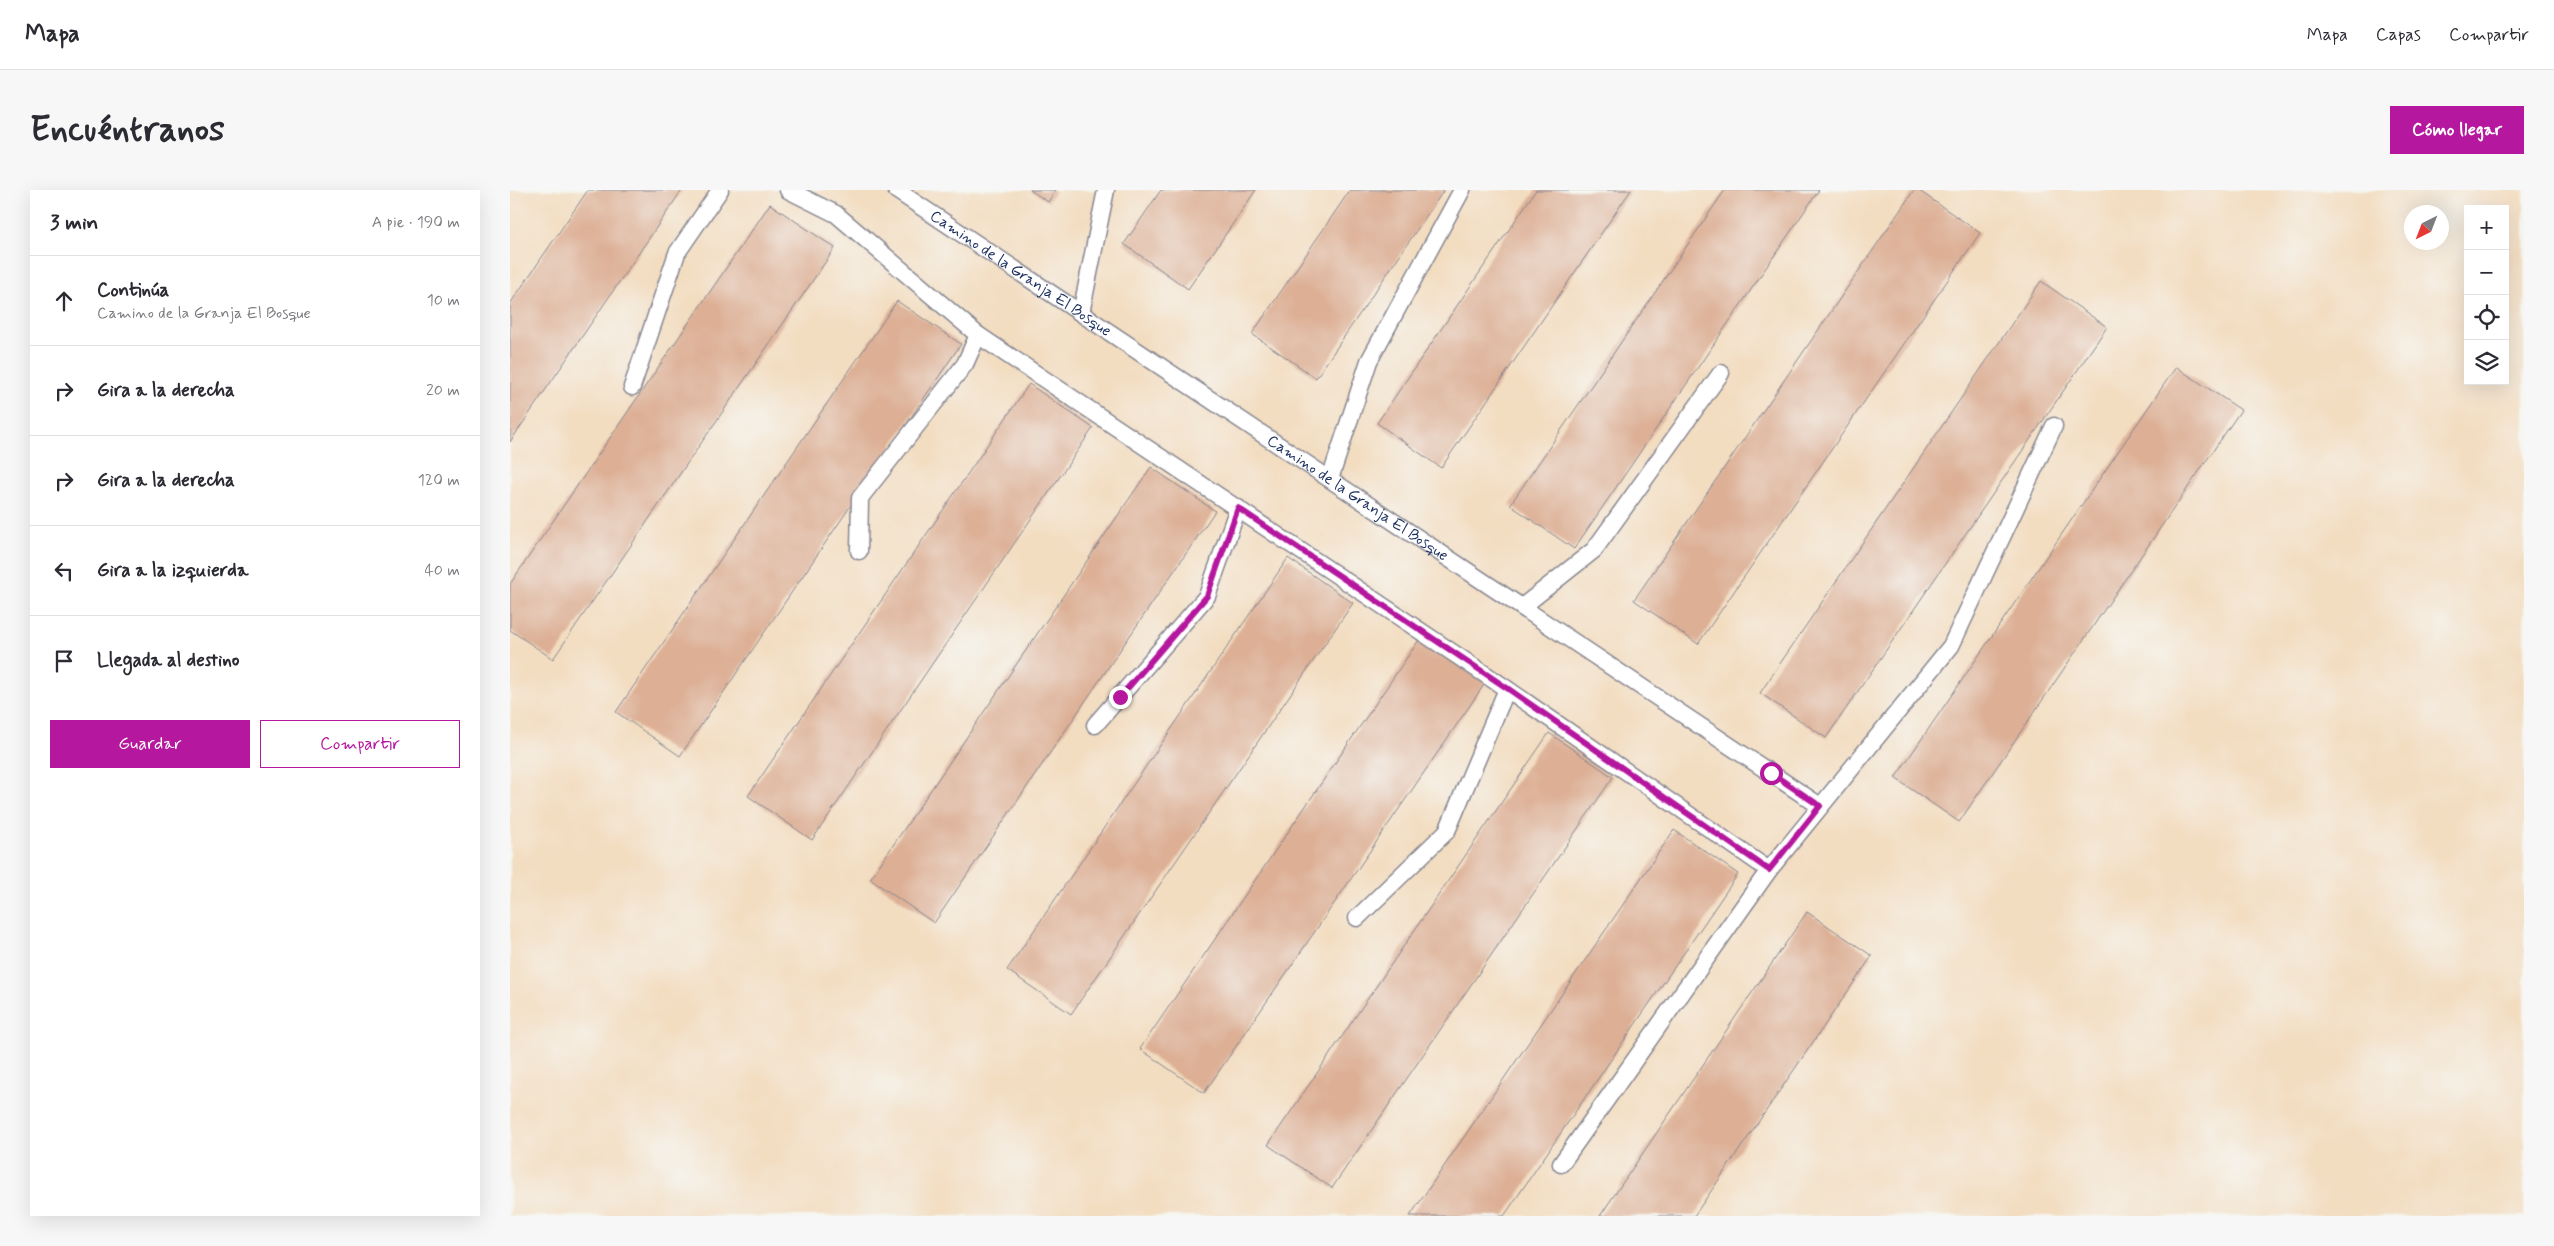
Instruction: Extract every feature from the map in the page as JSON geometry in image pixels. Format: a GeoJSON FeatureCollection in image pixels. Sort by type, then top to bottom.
{"type":"FeatureCollection","features":[{"type":"Feature","properties":{"kind":"lane"},"geometry":{"type":"LineString","coordinates":[[632,387],[677,253],[720,190]]}},
{"type":"Feature","properties":{"kind":"lane"},"geometry":{"type":"LineString","coordinates":[[788,190],[836,214],[978,335],[1507,688],[1769,870]]}},
{"type":"Feature","properties":{"kind":"lane","name":"Camino de la Granja El Bosque"},"geometry":{"type":"LineString","coordinates":[[896,190],[1820,806]]}},
{"type":"Feature","properties":{"kind":"lane"},"geometry":{"type":"LineString","coordinates":[[1080,313],[1106,190]]}},
{"type":"Feature","properties":{"kind":"lane"},"geometry":{"type":"LineString","coordinates":[[1330,479],[1369,361],[1462,190]]}},
{"type":"Feature","properties":{"kind":"lane"},"geometry":{"type":"LineString","coordinates":[[859,551],[860,498],[965,364],[978,335]]}},
{"type":"Feature","properties":{"kind":"lane"},"geometry":{"type":"LineString","coordinates":[[1522,607],[1594,550],[1721,373]]}},
{"type":"Feature","properties":{"kind":"lane"},"geometry":{"type":"LineString","coordinates":[[1561,1164],[1769,870],[1951,646],[2054,426]]}},
{"type":"Feature","properties":{"kind":"lane"},"geometry":{"type":"LineString","coordinates":[[1095,725],[1207,596],[1238,508]]}},
{"type":"Feature","properties":{"kind":"lane"},"geometry":{"type":"LineString","coordinates":[[1357,918],[1447,831],[1507,688]]}},
{"type":"Feature","properties":{"kind":"building"},"geometry":{"type":"Polygon","coordinates":[[[588,190],[682,190],[510,442],[510,304],[588,190]]]}},
{"type":"Feature","properties":{"kind":"building"},"geometry":{"type":"Polygon","coordinates":[[[1030,190],[1056,190],[1048,202],[1030,190]]]}},
{"type":"Feature","properties":{"kind":"building"},"geometry":{"type":"Polygon","coordinates":[[[1161,190],[1256,190],[1188,289],[1124,244],[1161,190]]]}},
{"type":"Feature","properties":{"kind":"building"},"geometry":{"type":"Polygon","coordinates":[[[1350,190],[1444,190],[1316,378],[1252,334],[1350,190]]]}},
{"type":"Feature","properties":{"kind":"building"},"geometry":{"type":"Polygon","coordinates":[[[1536,190],[1631,190],[1441,468],[1377,423],[1536,190]]]}},
{"type":"Feature","properties":{"kind":"building"},"geometry":{"type":"Polygon","coordinates":[[[1725,190],[1819,190],[1574,549],[1510,505],[1725,190]]]}},
{"type":"Feature","properties":{"kind":"building"},"geometry":{"type":"Polygon","coordinates":[[[1914,190],[1918,190],[1980,233],[1698,644],[1634,600],[1914,190]]]}},
{"type":"Feature","properties":{"kind":"building"},"geometry":{"type":"Polygon","coordinates":[[[770,204],[835,248],[553,659],[510,630],[510,584],[770,204]]]}},
{"type":"Feature","properties":{"kind":"building"},"geometry":{"type":"Polygon","coordinates":[[[2041,281],[2107,327],[1826,738],[1760,693],[2041,281]]]}},
{"type":"Feature","properties":{"kind":"building"},"geometry":{"type":"Polygon","coordinates":[[[897,301],[961,344],[680,756],[616,712],[897,301]]]}},
{"type":"Feature","properties":{"kind":"building"},"geometry":{"type":"Polygon","coordinates":[[[2176,367],[2241,410],[1959,822],[1895,778],[2176,367]]]}},
{"type":"Feature","properties":{"kind":"building"},"geometry":{"type":"Polygon","coordinates":[[[1029,384],[1093,428],[812,840],[748,796],[1029,384]]]}},
{"type":"Feature","properties":{"kind":"building"},"geometry":{"type":"Polygon","coordinates":[[[1151,467],[1215,511],[934,923],[870,879],[1151,467]]]}},
{"type":"Feature","properties":{"kind":"building"},"geometry":{"type":"Polygon","coordinates":[[[1288,558],[1353,603],[1071,1014],[1007,970],[1288,558]]]}},
{"type":"Feature","properties":{"kind":"building"},"geometry":{"type":"Polygon","coordinates":[[[1421,637],[1486,682],[1204,1093],[1140,1049],[1421,637]]]}},
{"type":"Feature","properties":{"kind":"building"},"geometry":{"type":"Polygon","coordinates":[[[1549,733],[1613,777],[1332,1188],[1268,1145],[1549,733]]]}},
{"type":"Feature","properties":{"kind":"building"},"geometry":{"type":"Polygon","coordinates":[[[1674,830],[1738,874],[1504,1216],[1410,1216],[1674,830]]]}},
{"type":"Feature","properties":{"kind":"building"},"geometry":{"type":"Polygon","coordinates":[[[1807,912],[1872,956],[1694,1216],[1600,1216],[1807,912]]]}},
{"type":"Feature","properties":{"kind":"route"},"geometry":{"type":"LineString","coordinates":[[1120,697],[1207,596],[1238,508],[1507,688],[1769,870],[1820,806],[1771,773]]}}]}
